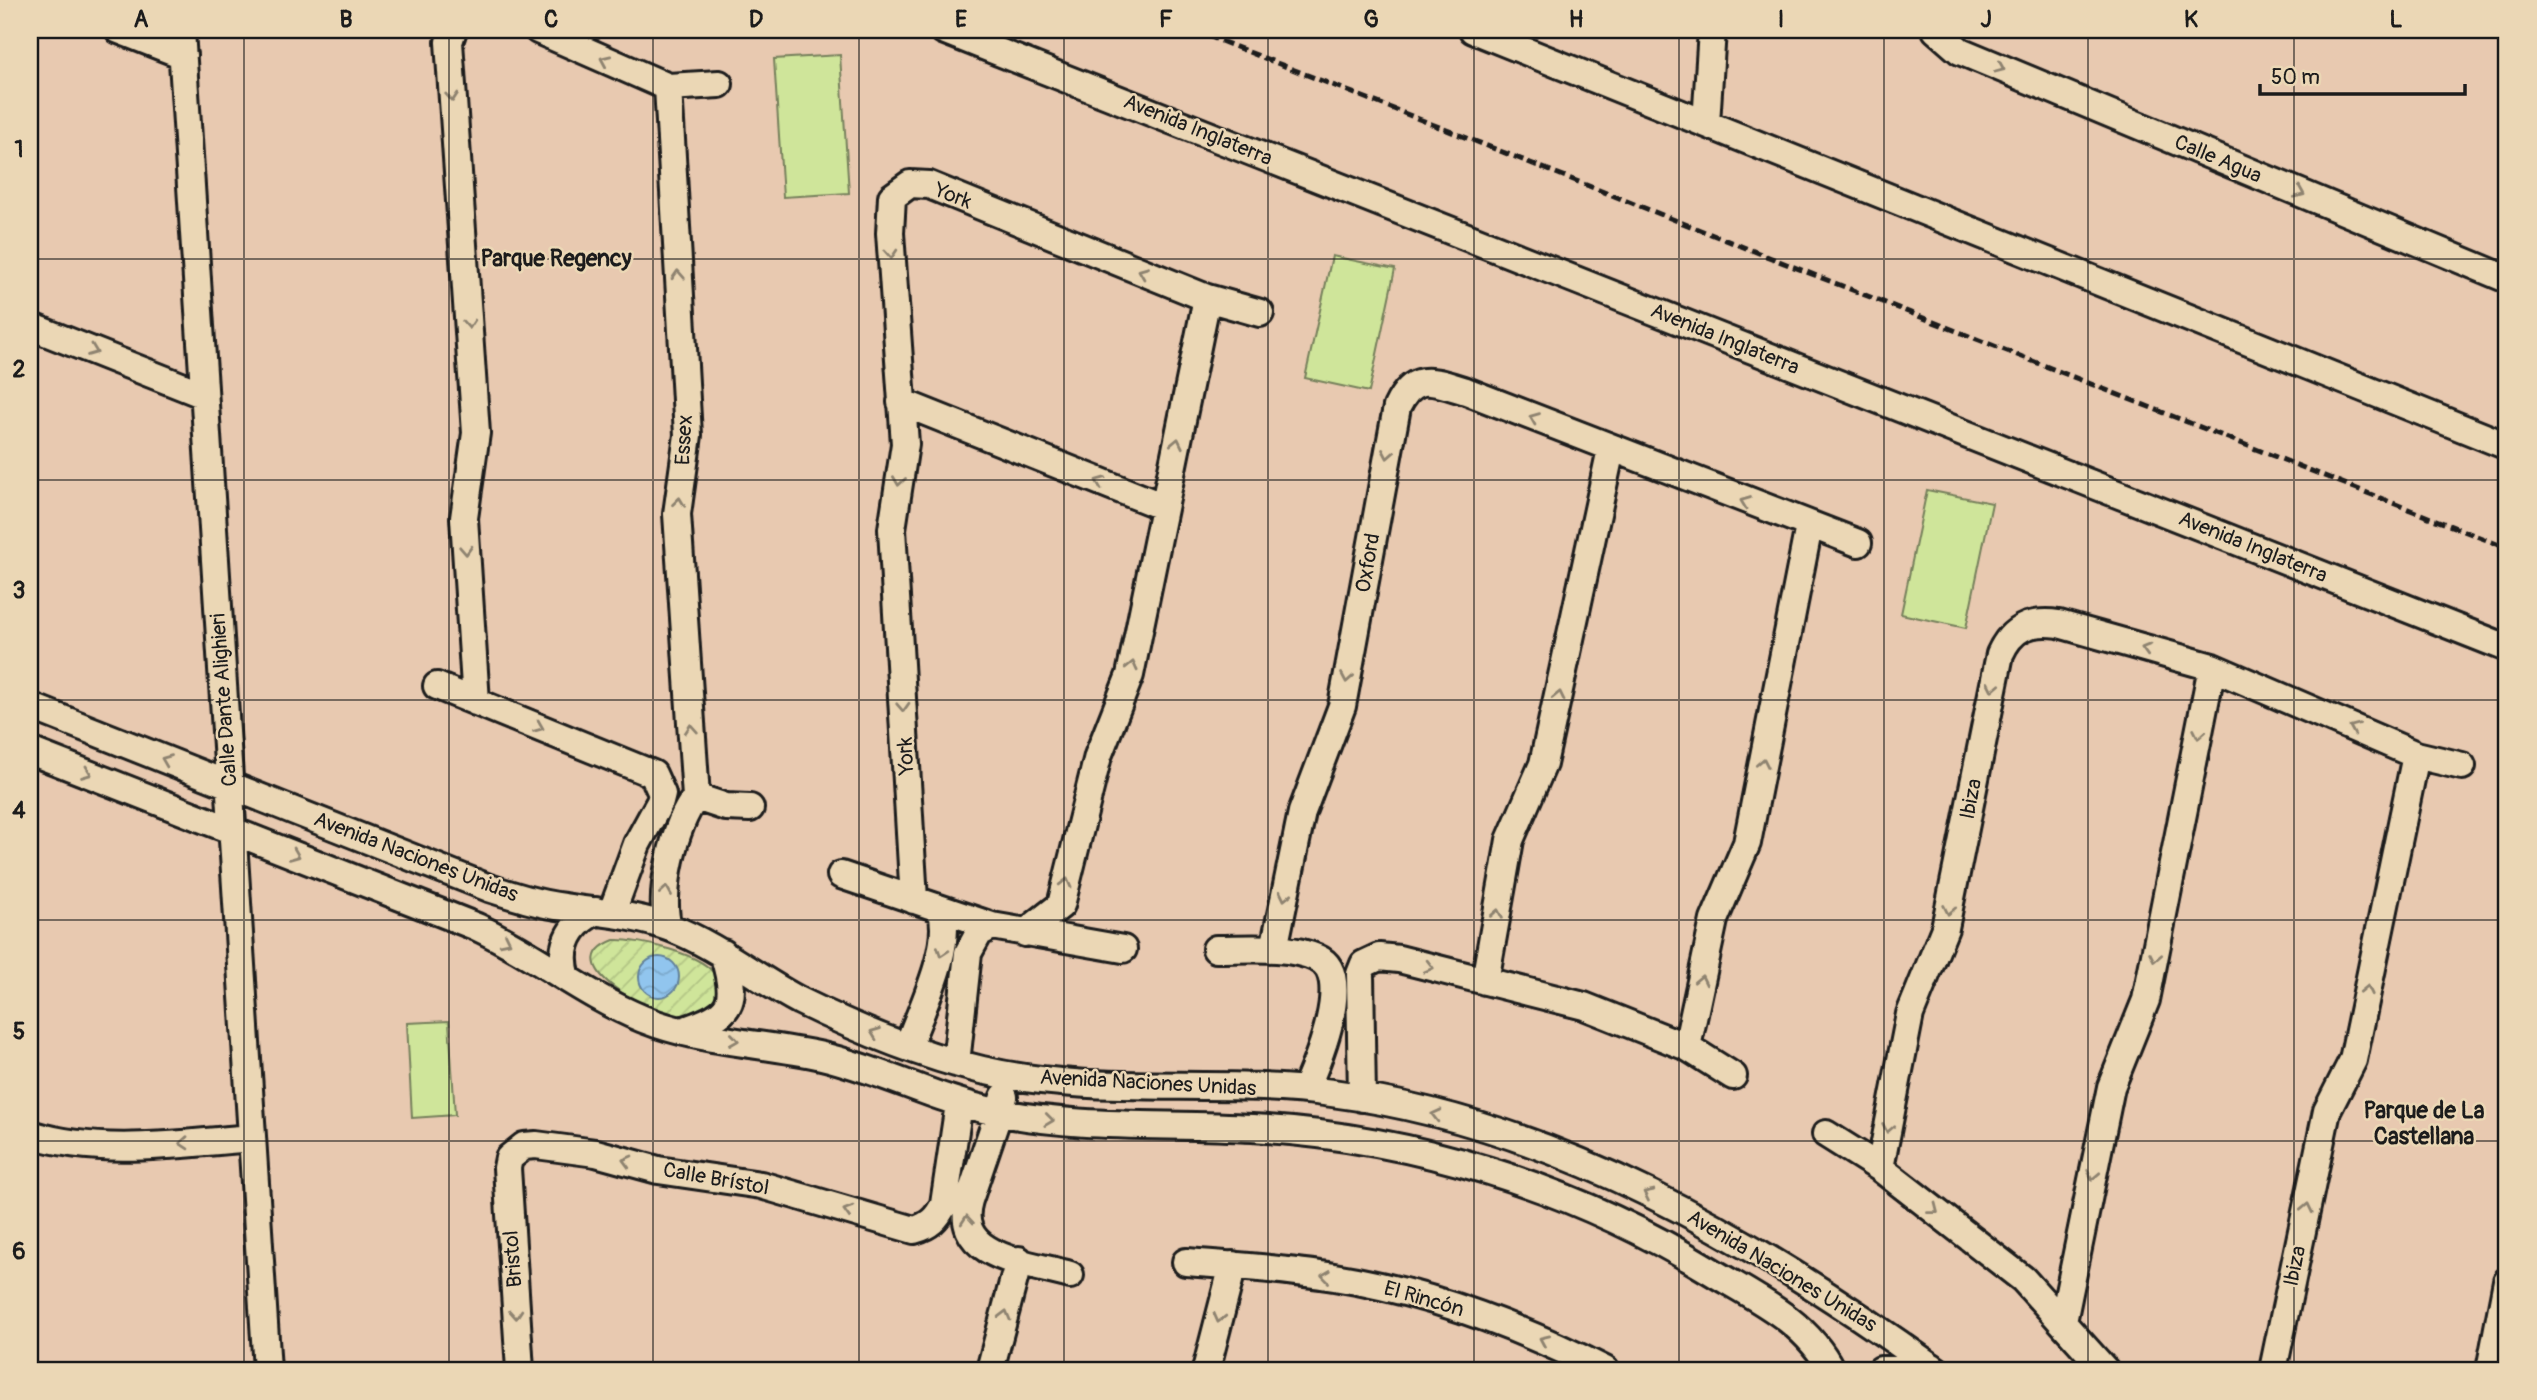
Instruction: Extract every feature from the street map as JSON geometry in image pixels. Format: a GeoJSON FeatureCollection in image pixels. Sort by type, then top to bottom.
{"type":"FeatureCollection","features":[{"type":"Feature","properties":{"kind":"street"},"geometry":{"type":"LineString","coordinates":[[119,30],[182,42]]}},
{"type":"Feature","properties":{"kind":"street"},"geometry":{"type":"LineString","coordinates":[[453,30],[449,42],[476,433],[464,519],[475,702]]}},
{"type":"Feature","properties":{"kind":"street"},"geometry":{"type":"LineString","coordinates":[[538,30],[668,87],[719,84]]}},
{"type":"Feature","properties":{"kind":"street","name":"Avenida Inglaterra"},"geometry":{"type":"LineString","coordinates":[[943,30],[2507,648]]}},
{"type":"Feature","properties":{"kind":"street"},"geometry":{"type":"LineString","coordinates":[[1473,30],[2507,446]]}},
{"type":"Feature","properties":{"kind":"street"},"geometry":{"type":"LineString","coordinates":[[1706,123],[1712,30]]}},
{"type":"Feature","properties":{"kind":"street","name":"Calle Agua"},"geometry":{"type":"LineString","coordinates":[[1936,30],[1959,51],[2507,279]]}},
{"type":"Feature","properties":{"kind":"street","name":"Calle Dante Alighieri"},"geometry":{"type":"LineString","coordinates":[[182,42],[267,1370]]}},
{"type":"Feature","properties":{"kind":"street","name":"Essex"},"geometry":{"type":"LineString","coordinates":[[668,87],[688,435],[677,514],[696,797]]}},
{"type":"Feature","properties":{"kind":"street","name":"York"},"geometry":{"type":"LineString","coordinates":[[914,901],[892,529],[905,444],[890,215],[892,197],[910,184],[929,185],[1207,298],[1260,313]]}},
{"type":"Feature","properties":{"kind":"street"},"geometry":{"type":"LineString","coordinates":[[1025,933],[1060,905],[1098,756],[1130,675],[1207,298]]}},
{"type":"Feature","properties":{"kind":"street"},"geometry":{"type":"LineString","coordinates":[[30,326],[204,395]]}},
{"type":"Feature","properties":{"kind":"street","name":"Oxford"},"geometry":{"type":"LineString","coordinates":[[1274,949],[1302,812],[1342,706],[1397,407],[1406,389],[1419,382],[1446,385],[1858,543]]}},
{"type":"Feature","properties":{"kind":"street"},"geometry":{"type":"LineString","coordinates":[[901,402],[1164,507]]}},
{"type":"Feature","properties":{"kind":"street"},"geometry":{"type":"LineString","coordinates":[[1485,981],[1510,840],[1544,764],[1611,449]]}},
{"type":"Feature","properties":{"kind":"street"},"geometry":{"type":"LineString","coordinates":[[1687,1047],[1714,920],[1747,843],[1809,526]]}},
{"type":"Feature","properties":{"kind":"street","name":"Ibiza"},"geometry":{"type":"LineString","coordinates":[[1880,1168],[1910,1014],[1945,928],[2000,654],[2006,641],[2020,627],[2043,622],[2212,667],[2416,755],[2462,766]]}},
{"type":"Feature","properties":{"kind":"street"},"geometry":{"type":"LineString","coordinates":[[2063,1322],[2111,1087],[2146,1000],[2212,667]]}},
{"type":"Feature","properties":{"kind":"street"},"geometry":{"type":"LineString","coordinates":[[437,686],[653,774],[658,781],[660,802],[604,911],[569,935],[563,949],[567,978]]}},
{"type":"Feature","properties":{"kind":"street","name":"Avenida Naciones Unidas"},"geometry":{"type":"LineString","coordinates":[[30,706],[489,888],[542,903],[604,911],[668,927],[723,953],[797,999],[908,1046],[956,1063],[1010,1075],[1087,1085],[1305,1090],[1362,1098],[1532,1142],[1597,1169],[1761,1253],[1934,1369]]}},
{"type":"Feature","properties":{"kind":"street","name":"Avenida Naciones Unidas"},"geometry":{"type":"LineString","coordinates":[[30,751],[477,927],[518,946],[602,1001],[680,1031],[826,1057],[959,1104],[999,1113],[1099,1125],[1248,1127],[1324,1133],[1411,1148],[1502,1174],[1588,1208],[1677,1251],[1792,1321],[1820,1347],[1831,1370]]}},
{"type":"Feature","properties":{"kind":"street","name":"Ibiza"},"geometry":{"type":"LineString","coordinates":[[2273,1370],[2327,1111],[2353,1060],[2416,755]]}},
{"type":"Feature","properties":{"kind":"street"},"geometry":{"type":"LineString","coordinates":[[668,927],[664,913],[672,855],[682,815],[696,797],[726,807],[750,808]]}},
{"type":"Feature","properties":{"kind":"street"},"geometry":{"type":"LineString","coordinates":[[841,875],[992,926],[1123,949]]}},
{"type":"Feature","properties":{"kind":"street"},"geometry":{"type":"LineString","coordinates":[[908,1046],[945,946],[946,926],[941,909]]}},
{"type":"Feature","properties":{"kind":"street"},"geometry":{"type":"LineString","coordinates":[[956,1063],[968,953],[978,933],[992,926]]}},
{"type":"Feature","properties":{"kind":"street"},"geometry":{"type":"LineString","coordinates":[[1216,949],[1274,949],[1318,958],[1330,968],[1336,981],[1320,1052],[1305,1090]]}},
{"type":"Feature","properties":{"kind":"street"},"geometry":{"type":"LineString","coordinates":[[680,1031],[725,1013],[732,1000],[732,984],[723,953]]}},
{"type":"Feature","properties":{"kind":"street"},"geometry":{"type":"LineString","coordinates":[[1362,1098],[1359,987],[1364,964],[1379,957],[1399,959],[1584,1006],[1687,1047],[1733,1076]]}},
{"type":"Feature","properties":{"kind":"street"},"geometry":{"type":"LineString","coordinates":[[1010,1075],[964,1214],[971,1239],[986,1251],[1070,1275]]}},
{"type":"Feature","properties":{"kind":"street","name":"Calle Brístol"},"geometry":{"type":"LineString","coordinates":[[516,1151],[536,1144],[596,1153],[658,1170],[761,1185],[914,1230],[925,1227],[938,1217],[944,1205],[959,1104]]}},
{"type":"Feature","properties":{"kind":"street"},"geometry":{"type":"LineString","coordinates":[[30,1134],[56,1142],[123,1148],[252,1138]]}},
{"type":"Feature","properties":{"kind":"street"},"geometry":{"type":"LineString","coordinates":[[1826,1134],[1880,1168],[2023,1279],[2105,1370]]}},
{"type":"Feature","properties":{"kind":"street","name":"Bristol"},"geometry":{"type":"LineString","coordinates":[[516,1151],[509,1158],[507,1168],[520,1370]]}},
{"type":"Feature","properties":{"kind":"street"},"geometry":{"type":"LineString","coordinates":[[990,1370],[1019,1260]]}},
{"type":"Feature","properties":{"kind":"street","name":"El Rincón"},"geometry":{"type":"LineString","coordinates":[[1186,1262],[1337,1277],[1434,1300],[1547,1340],[1605,1370]]}},
{"type":"Feature","properties":{"kind":"street"},"geometry":{"type":"LineString","coordinates":[[1206,1370],[1233,1265]]}},
{"type":"Feature","properties":{"kind":"street"},"geometry":{"type":"LineString","coordinates":[[2490,1370],[2507,1281]]}},
{"type":"Feature","properties":{"kind":"street"},"geometry":{"type":"LineString","coordinates":[[1881,1370],[1934,1369]]}},
{"type":"Feature","properties":{"kind":"green space"},"geometry":{"type":"Polygon","coordinates":[[[840,55],[849,193],[783,197],[774,59],[840,55]]]}},
{"type":"Feature","properties":{"kind":"green space"},"geometry":{"type":"Polygon","coordinates":[[[1332,256],[1395,269],[1369,392],[1305,378],[1332,256]]]}},
{"type":"Feature","properties":{"kind":"green space"},"geometry":{"type":"Polygon","coordinates":[[[1927,490],[1992,503],[1966,628],[1901,614],[1927,490]]]}},
{"type":"Feature","properties":{"kind":"green space"},"geometry":{"type":"Polygon","coordinates":[[[614,940],[654,945],[699,961],[716,977],[722,1005],[680,1017],[631,999],[601,975],[594,962],[598,950],[614,940]]]}},
{"type":"Feature","properties":{"kind":"green space"},"geometry":{"type":"Polygon","coordinates":[[[449,1021],[455,1115],[412,1118],[407,1023],[449,1021]]]}},
{"type":"Feature","properties":{"kind":"water"},"geometry":{"type":"Polygon","coordinates":[[[659,957],[673,963],[679,977],[673,991],[659,997],[645,991],[639,977],[645,963],[659,957]]]}},
{"type":"Feature","properties":{"kind":"railway"},"geometry":{"type":"LineString","coordinates":[[1193,30],[2507,548]]}},
{"type":"Feature","properties":{"kind":"district","name":"Parque Regency"},"geometry":{"type":"Point","coordinates":[556,258]}},
{"type":"Feature","properties":{"kind":"district","name":"Parque de La Castellana"},"geometry":{"type":"Point","coordinates":[2424,1123]}}]}
